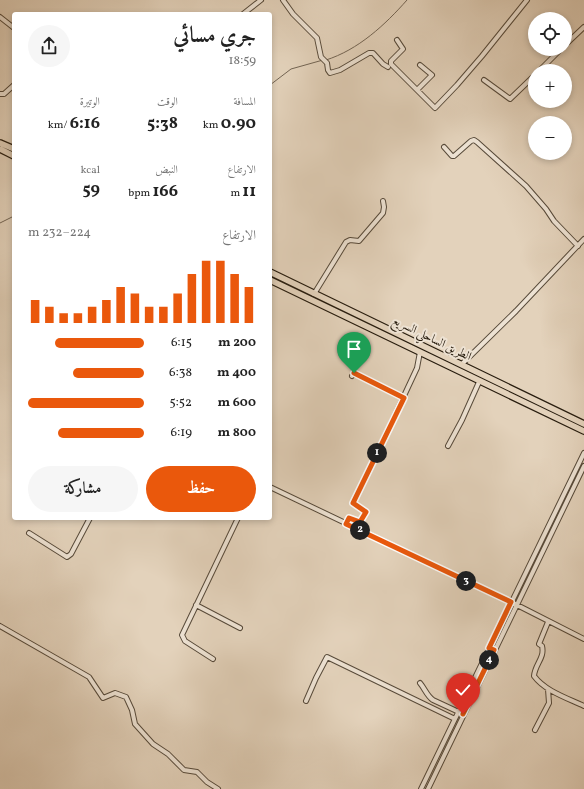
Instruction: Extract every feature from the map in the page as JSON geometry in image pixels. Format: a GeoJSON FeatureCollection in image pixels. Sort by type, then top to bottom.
{"type":"FeatureCollection","features":[{"type":"Feature","properties":{"kind":"highway"},"geometry":{"type":"LineString","coordinates":[[0,143],[12,148]]}},
{"type":"Feature","properties":{"kind":"highway"},"geometry":{"type":"LineString","coordinates":[[0,149],[12,155]]}},
{"type":"Feature","properties":{"kind":"highway","name":"الطريق الساحلي السريع"},"geometry":{"type":"LineString","coordinates":[[272,273],[584,424]]}},
{"type":"Feature","properties":{"kind":"highway","name":"الطريق الساحلي السريع"},"geometry":{"type":"LineString","coordinates":[[272,281],[479,382],[525,402],[583,432]]}},
{"type":"Feature","properties":{"kind":"street"},"geometry":{"type":"LineString","coordinates":[[246,12],[261,0]]}},
{"type":"Feature","properties":{"kind":"street"},"geometry":{"type":"LineString","coordinates":[[284,0],[293,14],[316,38],[321,57],[327,63],[328,70],[330,72],[340,70],[373,52],[383,64],[388,67]]}},
{"type":"Feature","properties":{"kind":"street"},"geometry":{"type":"LineString","coordinates":[[397,40],[403,49],[391,61],[391,64],[435,108],[482,56],[527,0]]}},
{"type":"Feature","properties":{"kind":"street"},"geometry":{"type":"LineString","coordinates":[[0,17],[12,26]]}},
{"type":"Feature","properties":{"kind":"street"},"geometry":{"type":"LineString","coordinates":[[572,38],[584,27]]}},
{"type":"Feature","properties":{"kind":"street"},"geometry":{"type":"LineString","coordinates":[[546,64],[554,56]]}},
{"type":"Feature","properties":{"kind":"street"},"geometry":{"type":"LineString","coordinates":[[417,90],[432,75],[420,65]]}},
{"type":"Feature","properties":{"kind":"street"},"geometry":{"type":"LineString","coordinates":[[484,80],[510,99],[528,82]]}},
{"type":"Feature","properties":{"kind":"street"},"geometry":{"type":"LineString","coordinates":[[0,94],[4,94],[12,87]]}},
{"type":"Feature","properties":{"kind":"street"},"geometry":{"type":"LineString","coordinates":[[444,147],[452,156],[454,156],[471,140],[477,142],[526,186],[546,209],[554,221],[578,246]]}},
{"type":"Feature","properties":{"kind":"street"},"geometry":{"type":"LineString","coordinates":[[314,294],[346,242],[350,240],[359,241],[383,213],[383,201]]}},
{"type":"Feature","properties":{"kind":"street"},"geometry":{"type":"LineString","coordinates":[[462,364],[516,311],[584,239]]}},
{"type":"Feature","properties":{"kind":"street"},"geometry":{"type":"LineString","coordinates":[[346,524],[349,518],[360,522],[366,512],[353,503],[404,398],[417,368],[420,352]]}},
{"type":"Feature","properties":{"kind":"street"},"geometry":{"type":"LineString","coordinates":[[352,376],[354,373],[404,398]]}},
{"type":"Feature","properties":{"kind":"street"},"geometry":{"type":"LineString","coordinates":[[448,446],[462,420],[479,382]]}},
{"type":"Feature","properties":{"kind":"street"},"geometry":{"type":"LineString","coordinates":[[428,789],[455,719],[461,713],[517,605],[571,487],[584,453]]}},
{"type":"Feature","properties":{"kind":"street"},"geometry":{"type":"LineString","coordinates":[[421,789],[441,755],[489,648],[528,567],[584,466]]}},
{"type":"Feature","properties":{"kind":"street"},"geometry":{"type":"LineString","coordinates":[[272,488],[511,602],[584,639]]}},
{"type":"Feature","properties":{"kind":"street"},"geometry":{"type":"LineString","coordinates":[[29,532],[67,556],[71,554],[89,520]]}},
{"type":"Feature","properties":{"kind":"street"},"geometry":{"type":"LineString","coordinates":[[213,659],[183,639],[182,633],[237,520]]}},
{"type":"Feature","properties":{"kind":"street"},"geometry":{"type":"LineString","coordinates":[[528,567],[534,569]]}},
{"type":"Feature","properties":{"kind":"street"},"geometry":{"type":"LineString","coordinates":[[196,605],[240,628]]}},
{"type":"Feature","properties":{"kind":"street"},"geometry":{"type":"LineString","coordinates":[[548,622],[539,644],[542,646],[543,656],[534,671],[534,676],[548,689],[584,706]]}},
{"type":"Feature","properties":{"kind":"street"},"geometry":{"type":"LineString","coordinates":[[0,626],[89,677],[103,698],[115,693],[126,697],[132,710],[135,724],[153,744],[168,754],[184,770],[197,772],[207,782],[218,789]]}},
{"type":"Feature","properties":{"kind":"street"},"geometry":{"type":"LineString","coordinates":[[489,648],[494,650]]}},
{"type":"Feature","properties":{"kind":"street"},"geometry":{"type":"LineString","coordinates":[[306,700],[327,657],[455,719]]}},
{"type":"Feature","properties":{"kind":"street"},"geometry":{"type":"LineString","coordinates":[[420,683],[433,700],[461,713]]}},
{"type":"Feature","properties":{"kind":"street"},"geometry":{"type":"LineString","coordinates":[[536,730],[549,702],[548,689]]}},
{"type":"Feature","properties":{"kind":"waterway"},"geometry":{"type":"LineString","coordinates":[[326,60],[338,56],[370,36],[390,19],[407,0]]}},
{"type":"Feature","properties":{"kind":"waterway"},"geometry":{"type":"LineString","coordinates":[[272,83],[291,69],[323,60]]}},
{"type":"Feature","properties":{"kind":"waterway"},"geometry":{"type":"LineString","coordinates":[[0,223],[12,217]]}},
{"type":"Feature","properties":{"kind":"route"},"geometry":{"type":"LineString","coordinates":[[354,373],[404,398],[353,503],[366,512],[360,522],[349,518],[346,524],[511,602],[489,648],[494,650],[463,714]]}}]}
